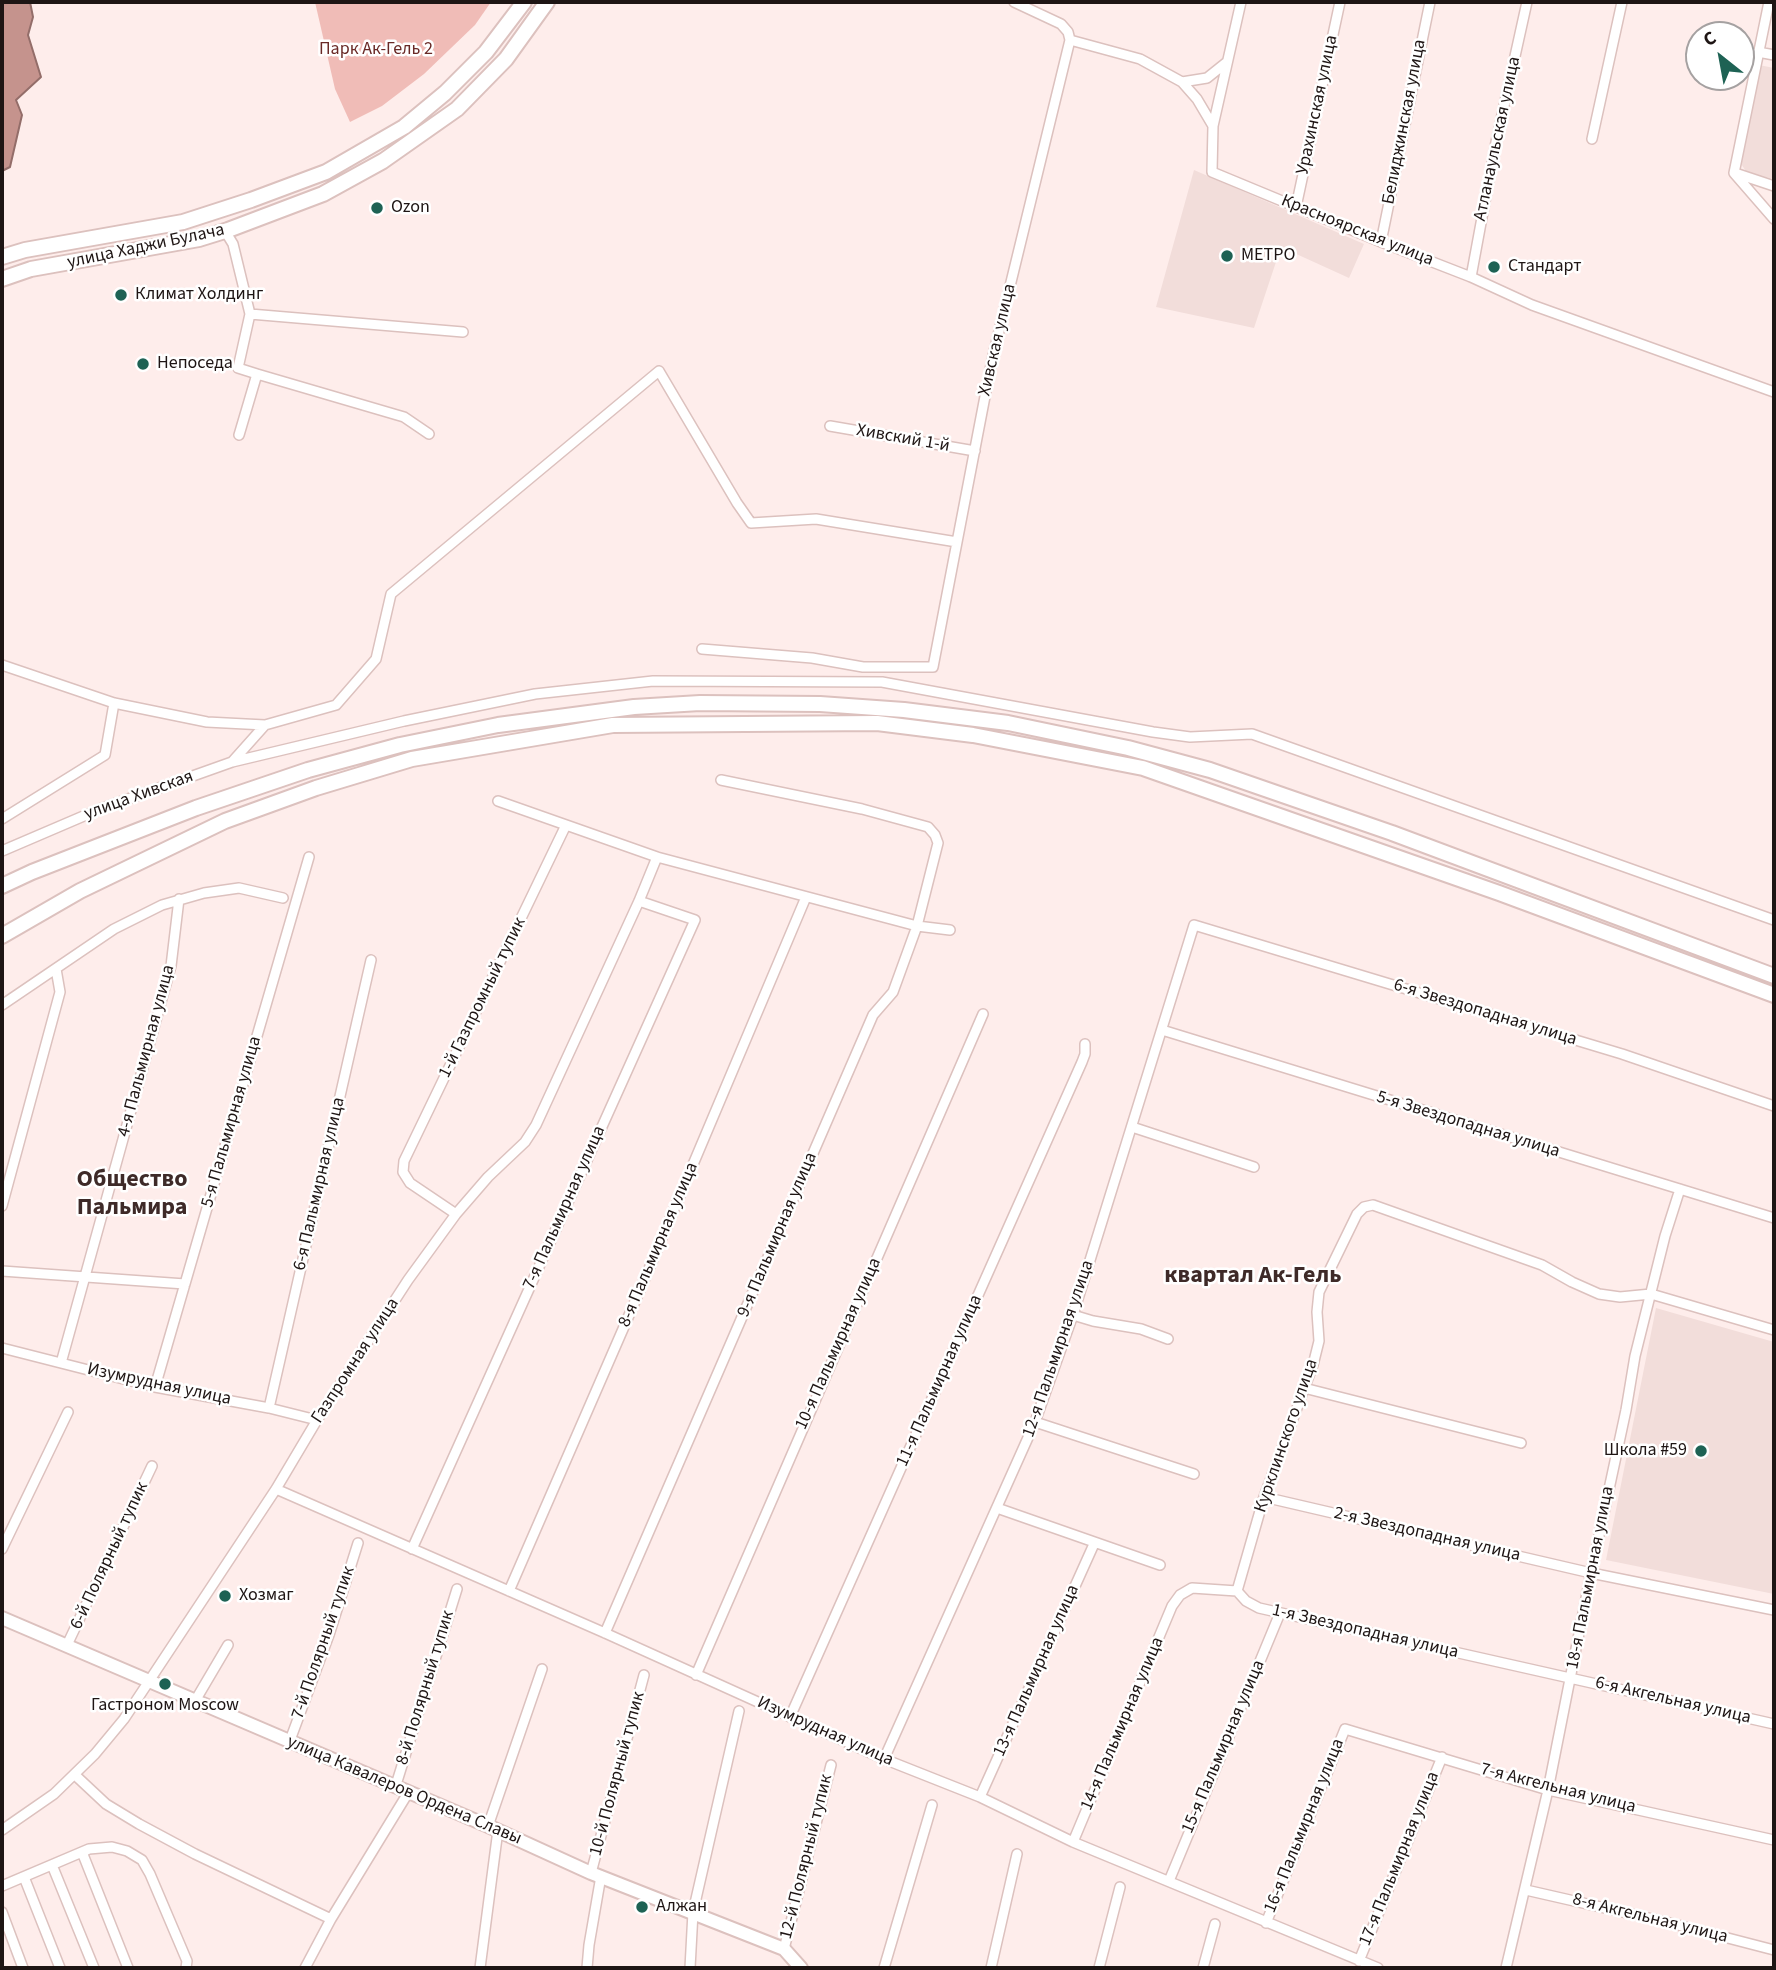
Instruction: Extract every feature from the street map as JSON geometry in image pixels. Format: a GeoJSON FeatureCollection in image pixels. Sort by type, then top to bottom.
{"type":"FeatureCollection","features":[{"type":"Feature","properties":{"kind":"main road","name":"улица Хаджи Булача"},"geometry":{"type":"LineString","coordinates":[[2,257],[25,250],[183,222],[251,201],[326,172],[404,127],[445,93],[485,52],[524,2]]}},
{"type":"Feature","properties":{"kind":"main road","name":"улица Хаджи Булача"},"geometry":{"type":"LineString","coordinates":[[2,279],[31,269],[178,244],[225,231],[323,194],[433,128],[477,91],[506,59],[547,2]]}},
{"type":"Feature","properties":{"kind":"main road"},"geometry":{"type":"LineString","coordinates":[[57,245],[63,264]]}},
{"type":"Feature","properties":{"kind":"main road"},"geometry":{"type":"LineString","coordinates":[[2,886],[196,808],[308,770],[412,743],[498,725],[634,707],[740,703],[832,705],[904,710],[1008,723],[1199,766],[1392,833],[1774,976]]}},
{"type":"Feature","properties":{"kind":"main road"},"geometry":{"type":"LineString","coordinates":[[2,936],[80,891],[225,821],[316,788],[412,759],[613,725],[877,723],[973,735],[1143,768],[1499,893],[1774,995]]}},
{"type":"Feature","properties":{"kind":"street"},"geometry":{"type":"LineString","coordinates":[[1014,2],[1061,24],[1068,32],[1070,40],[1140,59],[1182,82],[1197,99],[1213,126]]}},
{"type":"Feature","properties":{"kind":"street"},"geometry":{"type":"LineString","coordinates":[[1213,126],[1241,2]]}},
{"type":"Feature","properties":{"kind":"street","name":"Урахинская улица"},"geometry":{"type":"LineString","coordinates":[[1296,207],[1340,2]]}},
{"type":"Feature","properties":{"kind":"street","name":"Белиджинская улица"},"geometry":{"type":"LineString","coordinates":[[1381,242],[1430,2]]}},
{"type":"Feature","properties":{"kind":"street","name":"Атланаульская улица"},"geometry":{"type":"LineString","coordinates":[[1471,276],[1496,142],[1527,2]]}},
{"type":"Feature","properties":{"kind":"street"},"geometry":{"type":"LineString","coordinates":[[1592,139],[1622,2]]}},
{"type":"Feature","properties":{"kind":"street"},"geometry":{"type":"LineString","coordinates":[[1734,173],[1769,2]]}},
{"type":"Feature","properties":{"kind":"street","name":"Хивская улица"},"geometry":{"type":"LineString","coordinates":[[702,649],[812,658],[863,667],[933,667],[992,360],[1070,40]]}},
{"type":"Feature","properties":{"kind":"street"},"geometry":{"type":"LineString","coordinates":[[1758,52],[1774,55]]}},
{"type":"Feature","properties":{"kind":"street"},"geometry":{"type":"LineString","coordinates":[[1182,82],[1207,78],[1227,62]]}},
{"type":"Feature","properties":{"kind":"street","name":"Красноярская улица"},"geometry":{"type":"LineString","coordinates":[[1213,126],[1212,172],[1566,317],[1774,392]]}},
{"type":"Feature","properties":{"kind":"street"},"geometry":{"type":"LineString","coordinates":[[1734,173],[1774,186]]}},
{"type":"Feature","properties":{"kind":"street"},"geometry":{"type":"LineString","coordinates":[[1734,173],[1774,219]]}},
{"type":"Feature","properties":{"kind":"street"},"geometry":{"type":"LineString","coordinates":[[225,231],[233,244],[250,314],[238,368],[404,417],[429,435]]}},
{"type":"Feature","properties":{"kind":"street"},"geometry":{"type":"LineString","coordinates":[[250,314],[463,332]]}},
{"type":"Feature","properties":{"kind":"street"},"geometry":{"type":"LineString","coordinates":[[2,665],[114,703],[207,722],[265,725],[336,705],[376,659],[391,594],[659,371],[751,523],[816,519],[957,542]]}},
{"type":"Feature","properties":{"kind":"street"},"geometry":{"type":"LineString","coordinates":[[239,435],[257,374]]}},
{"type":"Feature","properties":{"kind":"street","name":"Хивский 1-й"},"geometry":{"type":"LineString","coordinates":[[830,426],[975,451]]}},
{"type":"Feature","properties":{"kind":"street"},"geometry":{"type":"LineString","coordinates":[[232,762],[404,721],[535,694],[653,681],[883,682],[1153,732],[1190,737],[1252,734],[1774,920]]}},
{"type":"Feature","properties":{"kind":"street"},"geometry":{"type":"LineString","coordinates":[[2,819],[105,755],[114,703]]}},
{"type":"Feature","properties":{"kind":"street","name":"улица Хивская"},"geometry":{"type":"LineString","coordinates":[[2,851],[100,809],[232,762],[265,725]]}},
{"type":"Feature","properties":{"kind":"street","name":"9-я Пальмирная улица"},"geometry":{"type":"LineString","coordinates":[[605,1633],[873,1015],[893,992],[917,926],[938,842],[928,827],[862,809],[721,780]]}},
{"type":"Feature","properties":{"kind":"street"},"geometry":{"type":"LineString","coordinates":[[498,802],[657,857],[917,926],[950,930]]}},
{"type":"Feature","properties":{"kind":"street","name":"1-й Газпромный тупик"},"geometry":{"type":"LineString","coordinates":[[456,1213],[410,1183],[403,1172],[404,1161],[566,825]]}},
{"type":"Feature","properties":{"kind":"street","name":"5-я Пальмирная улица"},"geometry":{"type":"LineString","coordinates":[[155,1387],[309,857]]}},
{"type":"Feature","properties":{"kind":"street","name":"Газпромная улица"},"geometry":{"type":"LineString","coordinates":[[2,1830],[54,1794],[75,1775],[124,1718],[276,1489],[317,1420],[408,1280],[456,1213],[488,1177],[525,1142],[536,1125],[657,857]]}},
{"type":"Feature","properties":{"kind":"street"},"geometry":{"type":"LineString","coordinates":[[2,1005],[114,929],[162,905],[179,899],[239,888],[283,898]]}},
{"type":"Feature","properties":{"kind":"street","name":"8-я Пальмирная улица"},"geometry":{"type":"LineString","coordinates":[[509,1591],[806,897]]}},
{"type":"Feature","properties":{"kind":"street","name":"4-я Пальмирная улица"},"geometry":{"type":"LineString","coordinates":[[61,1363],[171,966],[179,899]]}},
{"type":"Feature","properties":{"kind":"street","name":"7-я Пальмирная улица"},"geometry":{"type":"LineString","coordinates":[[412,1549],[695,920],[639,901]]}},
{"type":"Feature","properties":{"kind":"street","name":"12-я Пальмирная улица"},"geometry":{"type":"LineString","coordinates":[[884,1759],[1035,1422],[1073,1315],[1194,925]]}},
{"type":"Feature","properties":{"kind":"street","name":"6-я Звездопадная улица"},"geometry":{"type":"LineString","coordinates":[[1194,925],[1622,1054],[1774,1105]]}},
{"type":"Feature","properties":{"kind":"street","name":"6-я Пальмирная улица"},"geometry":{"type":"LineString","coordinates":[[269,1408],[371,960]]}},
{"type":"Feature","properties":{"kind":"street"},"geometry":{"type":"LineString","coordinates":[[2,1206],[60,992],[56,969]]}},
{"type":"Feature","properties":{"kind":"street","name":"10-я Пальмирная улица"},"geometry":{"type":"LineString","coordinates":[[695,1675],[983,1014]]}},
{"type":"Feature","properties":{"kind":"street","name":"5-я Звездопадная улица"},"geometry":{"type":"LineString","coordinates":[[1162,1030],[1200,1044],[1774,1217]]}},
{"type":"Feature","properties":{"kind":"street","name":"11-я Пальмирная улица"},"geometry":{"type":"LineString","coordinates":[[790,1717],[1082,1062],[1085,1044]]}},
{"type":"Feature","properties":{"kind":"street"},"geometry":{"type":"LineString","coordinates":[[1132,1127],[1254,1167]]}},
{"type":"Feature","properties":{"kind":"street","name":"18-я Пальмирная улица"},"geometry":{"type":"LineString","coordinates":[[1506,1968],[1548,1790],[1635,1356],[1665,1236],[1680,1189]]}},
{"type":"Feature","properties":{"kind":"street","name":"Курклинского улица"},"geometry":{"type":"LineString","coordinates":[[1237,1591],[1264,1497],[1319,1341],[1319,1292],[1357,1213],[1364,1207],[1373,1205],[1542,1265],[1599,1294],[1620,1297],[1651,1294]]}},
{"type":"Feature","properties":{"kind":"street"},"geometry":{"type":"LineString","coordinates":[[2,1271],[185,1284]]}},
{"type":"Feature","properties":{"kind":"street"},"geometry":{"type":"LineString","coordinates":[[1651,1294],[1774,1330]]}},
{"type":"Feature","properties":{"kind":"street"},"geometry":{"type":"LineString","coordinates":[[1073,1315],[1141,1329],[1168,1339]]}},
{"type":"Feature","properties":{"kind":"street","name":"Изумрудная улица"},"geometry":{"type":"LineString","coordinates":[[2,1348],[155,1387],[269,1408],[317,1420]]}},
{"type":"Feature","properties":{"kind":"street"},"geometry":{"type":"LineString","coordinates":[[1304,1388],[1521,1443]]}},
{"type":"Feature","properties":{"kind":"street"},"geometry":{"type":"LineString","coordinates":[[2,1549],[68,1412]]}},
{"type":"Feature","properties":{"kind":"street"},"geometry":{"type":"LineString","coordinates":[[1035,1422],[1194,1474]]}},
{"type":"Feature","properties":{"kind":"street","name":"6-й Полярный тупик"},"geometry":{"type":"LineString","coordinates":[[67,1645],[152,1466]]}},
{"type":"Feature","properties":{"kind":"street","name":"Изумрудная улица"},"geometry":{"type":"LineString","coordinates":[[276,1489],[884,1759],[980,1797],[1073,1842],[1378,1968]]}},
{"type":"Feature","properties":{"kind":"street","name":"2-я Звездопадная улица"},"geometry":{"type":"LineString","coordinates":[[1264,1497],[1591,1573],[1774,1610]]}},
{"type":"Feature","properties":{"kind":"street"},"geometry":{"type":"LineString","coordinates":[[997,1508],[1160,1565]]}},
{"type":"Feature","properties":{"kind":"street","name":"7-й Полярный тупик"},"geometry":{"type":"LineString","coordinates":[[289,1743],[329,1635],[358,1543]]}},
{"type":"Feature","properties":{"kind":"street","name":"13-я Пальмирная улица"},"geometry":{"type":"LineString","coordinates":[[980,1797],[1094,1544]]}},
{"type":"Feature","properties":{"kind":"street","name":"1-я Звездопадная улица"},"geometry":{"type":"LineString","coordinates":[[1172,1606],[1180,1595],[1192,1588],[1237,1591],[1246,1601],[1259,1608],[1280,1614],[1571,1678]]}},
{"type":"Feature","properties":{"kind":"street","name":"8-й Полярный тупик"},"geometry":{"type":"LineString","coordinates":[[395,1788],[457,1589]]}},
{"type":"Feature","properties":{"kind":"street","name":"14-я Пальмирная улица"},"geometry":{"type":"LineString","coordinates":[[1073,1842],[1172,1606]]}},
{"type":"Feature","properties":{"kind":"street","name":"15-я Пальмирная улица"},"geometry":{"type":"LineString","coordinates":[[1169,1881],[1280,1614]]}},
{"type":"Feature","properties":{"kind":"street","name":"улица Кавалеров Ордена Славы"},"geometry":{"type":"LineString","coordinates":[[2,1618],[596,1874],[784,1949],[801,1968]]}},
{"type":"Feature","properties":{"kind":"street"},"geometry":{"type":"LineString","coordinates":[[195,1701],[228,1645]]}},
{"type":"Feature","properties":{"kind":"street"},"geometry":{"type":"LineString","coordinates":[[480,1968],[493,1828],[541,1669]]}},
{"type":"Feature","properties":{"kind":"street","name":"10-й Полярный тупик"},"geometry":{"type":"LineString","coordinates":[[587,1968],[596,1874],[644,1675]]}},
{"type":"Feature","properties":{"kind":"street","name":"6-я Акгельная улица"},"geometry":{"type":"LineString","coordinates":[[1571,1678],[1774,1724]]}},
{"type":"Feature","properties":{"kind":"street"},"geometry":{"type":"LineString","coordinates":[[690,1968],[693,1913],[739,1711]]}},
{"type":"Feature","properties":{"kind":"street","name":"7-я Акгельная улица"},"geometry":{"type":"LineString","coordinates":[[1345,1729],[1548,1790],[1774,1840]]}},
{"type":"Feature","properties":{"kind":"street","name":"16-я Пальмирная улица"},"geometry":{"type":"LineString","coordinates":[[1266,1923],[1345,1729]]}},
{"type":"Feature","properties":{"kind":"street","name":"17-я Пальмирная улица"},"geometry":{"type":"LineString","coordinates":[[1359,1961],[1442,1757]]}},
{"type":"Feature","properties":{"kind":"street","name":"12-й Полярный тупик"},"geometry":{"type":"LineString","coordinates":[[784,1949],[831,1765]]}},
{"type":"Feature","properties":{"kind":"street"},"geometry":{"type":"LineString","coordinates":[[75,1775],[106,1804],[139,1824],[331,1919]]}},
{"type":"Feature","properties":{"kind":"street"},"geometry":{"type":"LineString","coordinates":[[305,1968],[331,1919],[408,1793]]}},
{"type":"Feature","properties":{"kind":"street"},"geometry":{"type":"LineString","coordinates":[[884,1968],[932,1805]]}},
{"type":"Feature","properties":{"kind":"street"},"geometry":{"type":"LineString","coordinates":[[2,1886],[82,1852],[112,1847],[127,1851],[142,1860],[187,1961],[186,1968]]}},
{"type":"Feature","properties":{"kind":"street"},"geometry":{"type":"LineString","coordinates":[[82,1852],[128,1968]]}},
{"type":"Feature","properties":{"kind":"street"},"geometry":{"type":"LineString","coordinates":[[991,1968],[1017,1854]]}},
{"type":"Feature","properties":{"kind":"street"},"geometry":{"type":"LineString","coordinates":[[52,1865],[94,1968]]}},
{"type":"Feature","properties":{"kind":"street"},"geometry":{"type":"LineString","coordinates":[[24,1877],[60,1968]]}},
{"type":"Feature","properties":{"kind":"street"},"geometry":{"type":"LineString","coordinates":[[1099,1968],[1120,1887]]}},
{"type":"Feature","properties":{"kind":"street","name":"8-я Акгельная улица"},"geometry":{"type":"LineString","coordinates":[[1526,1890],[1774,1950]]}},
{"type":"Feature","properties":{"kind":"street"},"geometry":{"type":"LineString","coordinates":[[2,1912],[23,1968]]}},
{"type":"Feature","properties":{"kind":"street"},"geometry":{"type":"LineString","coordinates":[[1203,1968],[1215,1924]]}},
{"type":"Feature","properties":{"kind":"shaded area"},"geometry":{"type":"Polygon","coordinates":[[[2,2],[30,2],[33,17],[28,35],[41,77],[16,100],[22,115],[10,167],[2,171],[2,2]]]}},
{"type":"Feature","properties":{"kind":"shaded area"},"geometry":{"type":"Polygon","coordinates":[[[1759,65],[1774,68],[1774,179],[1747,173],[1740,162],[1759,65]]]}},
{"type":"Feature","properties":{"kind":"shaded area"},"geometry":{"type":"Polygon","coordinates":[[[1194,170],[1364,244],[1349,278],[1281,247],[1254,328],[1156,307],[1194,170]]]}},
{"type":"Feature","properties":{"kind":"shaded area","name":"Школа #59"},"geometry":{"type":"Polygon","coordinates":[[[1656,1308],[1774,1342],[1774,1594],[1606,1560],[1656,1308]]]}},
{"type":"Feature","properties":{"kind":"green space","name":"Парк Ак-Гель 2"},"geometry":{"type":"Polygon","coordinates":[[[315,2],[491,2],[475,25],[424,74],[382,106],[350,122],[335,89],[315,2]]]}},
{"type":"Feature","properties":{"kind":"place","name":"Ozon"},"geometry":{"type":"Point","coordinates":[377,208]}},
{"type":"Feature","properties":{"kind":"place","name":"МЕТРО"},"geometry":{"type":"Point","coordinates":[1227,256]}},
{"type":"Feature","properties":{"kind":"place","name":"Стандарт"},"geometry":{"type":"Point","coordinates":[1494,267]}},
{"type":"Feature","properties":{"kind":"place","name":"Климат Холдинг"},"geometry":{"type":"Point","coordinates":[121,295]}},
{"type":"Feature","properties":{"kind":"place","name":"Непоседа"},"geometry":{"type":"Point","coordinates":[143,364]}},
{"type":"Feature","properties":{"kind":"place","name":"Школа #59"},"geometry":{"type":"Point","coordinates":[1701,1451]}},
{"type":"Feature","properties":{"kind":"place","name":"Хозмаг"},"geometry":{"type":"Point","coordinates":[225,1596]}},
{"type":"Feature","properties":{"kind":"place","name":"Гастроном Moscow"},"geometry":{"type":"Point","coordinates":[165,1684]}},
{"type":"Feature","properties":{"kind":"place","name":"Алжан"},"geometry":{"type":"Point","coordinates":[642,1907]}},
{"type":"Feature","properties":{"kind":"district","name":"Общество Пальмира"},"geometry":{"type":"Point","coordinates":[132,1195]}},
{"type":"Feature","properties":{"kind":"district","name":"квартал Ак-Гель"},"geometry":{"type":"Point","coordinates":[1253,1277]}}]}
